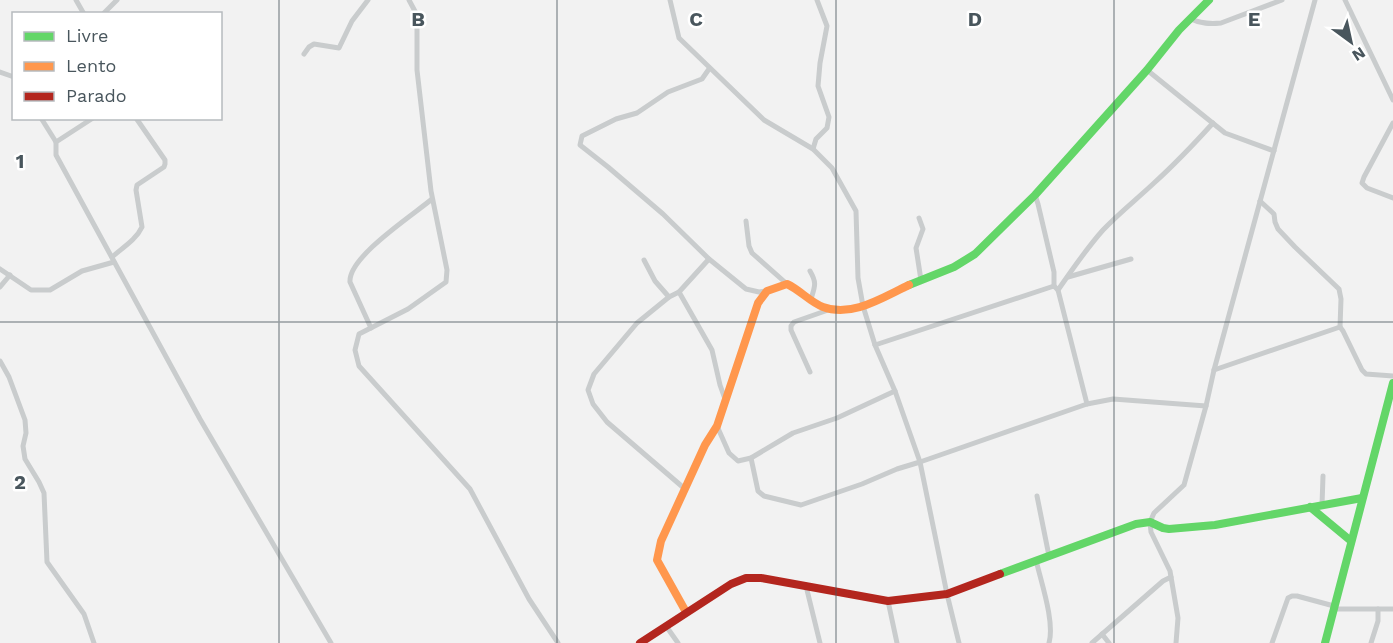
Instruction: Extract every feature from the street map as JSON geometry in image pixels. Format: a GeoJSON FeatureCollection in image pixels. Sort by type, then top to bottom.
{"type":"FeatureCollection","features":[{"type":"Feature","properties":{"kind":"main road"},"geometry":{"type":"LineString","coordinates":[[686,612],[657,560],[661,541],[705,445],[717,426],[758,303],[767,291],[787,284],[821,306],[831,309],[855,309],[954,267],[975,254],[1035,195],[1147,70],[1179,30],[1209,0]]}},
{"type":"Feature","properties":{"kind":"main road"},"geometry":{"type":"LineString","coordinates":[[1325,643],[1393,383]]}},
{"type":"Feature","properties":{"kind":"main road"},"geometry":{"type":"LineString","coordinates":[[640,643],[731,584],[746,578],[761,578],[888,601],[947,594],[1136,524],[1150,522],[1169,529],[1215,525],[1362,498]]}},
{"type":"Feature","properties":{"kind":"main road"},"geometry":{"type":"LineString","coordinates":[[1310,507],[1351,541]]}},
{"type":"Feature","properties":{"kind":"street"},"geometry":{"type":"LineString","coordinates":[[105,12],[117,0]]}},
{"type":"Feature","properties":{"kind":"street"},"geometry":{"type":"LineString","coordinates":[[304,54],[314,44],[339,48],[352,21],[368,0]]}},
{"type":"Feature","properties":{"kind":"street"},"geometry":{"type":"LineString","coordinates":[[409,0],[417,15],[417,70],[432,199],[447,270],[446,282],[408,309],[359,334],[355,350],[359,366],[470,489],[529,598],[558,643]]}},
{"type":"Feature","properties":{"kind":"street"},"geometry":{"type":"LineString","coordinates":[[670,0],[679,38],[764,120],[813,149],[832,168],[856,211],[858,278],[863,306],[875,345],[896,391],[920,462],[959,643]]}},
{"type":"Feature","properties":{"kind":"street"},"geometry":{"type":"LineString","coordinates":[[813,149],[816,139],[827,128],[829,117],[818,86],[827,26],[817,0]]}},
{"type":"Feature","properties":{"kind":"street"},"geometry":{"type":"LineString","coordinates":[[1191,19],[1210,24],[1221,23],[1282,0]]}},
{"type":"Feature","properties":{"kind":"street"},"geometry":{"type":"LineString","coordinates":[[1176,643],[1178,618],[1170,571],[1151,532],[1150,522],[1154,513],[1184,485],[1315,0]]}},
{"type":"Feature","properties":{"kind":"street"},"geometry":{"type":"LineString","coordinates":[[1345,0],[1393,100]]}},
{"type":"Feature","properties":{"kind":"street"},"geometry":{"type":"LineString","coordinates":[[710,69],[702,79],[668,92],[637,113],[616,119],[582,136],[580,145],[663,214],[709,259],[746,289],[767,291]]}},
{"type":"Feature","properties":{"kind":"street"},"geometry":{"type":"LineString","coordinates":[[1147,70],[1225,133],[1274,151]]}},
{"type":"Feature","properties":{"kind":"street"},"geometry":{"type":"LineString","coordinates":[[41,120],[56,142],[56,155],[200,419],[331,643]]}},
{"type":"Feature","properties":{"kind":"street"},"geometry":{"type":"LineString","coordinates":[[56,142],[90,120]]}},
{"type":"Feature","properties":{"kind":"street"},"geometry":{"type":"LineString","coordinates":[[0,269],[32,290],[50,290],[82,271],[113,260],[136,237],[142,227],[137,185],[164,167],[165,164],[165,160],[137,120]]}},
{"type":"Feature","properties":{"kind":"street"},"geometry":{"type":"LineString","coordinates":[[875,345],[1056,288],[1105,228],[1154,184],[1213,123]]}},
{"type":"Feature","properties":{"kind":"street"},"geometry":{"type":"LineString","coordinates":[[1393,123],[1362,183],[1366,188],[1393,198]]}},
{"type":"Feature","properties":{"kind":"street"},"geometry":{"type":"LineString","coordinates":[[1035,195],[1056,288],[1087,404]]}},
{"type":"Feature","properties":{"kind":"street"},"geometry":{"type":"LineString","coordinates":[[371,328],[350,282],[352,270],[381,239],[432,199]]}},
{"type":"Feature","properties":{"kind":"street"},"geometry":{"type":"LineString","coordinates":[[1260,201],[1274,214],[1278,229],[1339,289],[1340,327],[1362,370],[1366,374],[1393,376]]}},
{"type":"Feature","properties":{"kind":"street"},"geometry":{"type":"LineString","coordinates":[[919,218],[923,229],[916,248],[921,280]]}},
{"type":"Feature","properties":{"kind":"street"},"geometry":{"type":"LineString","coordinates":[[746,221],[752,253],[787,284]]}},
{"type":"Feature","properties":{"kind":"street"},"geometry":{"type":"LineString","coordinates":[[685,489],[607,422],[593,404],[588,390],[594,374],[637,324],[669,297],[679,292],[709,259]]}},
{"type":"Feature","properties":{"kind":"street"},"geometry":{"type":"LineString","coordinates":[[1066,278],[1131,259]]}},
{"type":"Feature","properties":{"kind":"street"},"geometry":{"type":"LineString","coordinates":[[644,260],[655,281],[669,297]]}},
{"type":"Feature","properties":{"kind":"street"},"geometry":{"type":"LineString","coordinates":[[810,271],[816,284],[811,299]]}},
{"type":"Feature","properties":{"kind":"street"},"geometry":{"type":"LineString","coordinates":[[0,287],[10,275]]}},
{"type":"Feature","properties":{"kind":"street"},"geometry":{"type":"LineString","coordinates":[[679,292],[712,350],[726,400]]}},
{"type":"Feature","properties":{"kind":"street"},"geometry":{"type":"LineString","coordinates":[[810,372],[791,326],[794,322],[831,309]]}},
{"type":"Feature","properties":{"kind":"street"},"geometry":{"type":"LineString","coordinates":[[1214,370],[1340,327]]}},
{"type":"Feature","properties":{"kind":"street"},"geometry":{"type":"LineString","coordinates":[[0,361],[9,377],[25,420],[26,433],[23,446],[25,459],[44,493],[47,562],[84,614],[94,643]]}},
{"type":"Feature","properties":{"kind":"street"},"geometry":{"type":"LineString","coordinates":[[717,426],[729,453],[738,461],[751,458],[793,433],[837,418],[896,391]]}},
{"type":"Feature","properties":{"kind":"street"},"geometry":{"type":"LineString","coordinates":[[751,458],[758,491],[764,496],[801,505],[897,469],[1087,404],[1113,399],[1206,406]]}},
{"type":"Feature","properties":{"kind":"street"},"geometry":{"type":"LineString","coordinates":[[1322,505],[1323,476]]}},
{"type":"Feature","properties":{"kind":"street"},"geometry":{"type":"LineString","coordinates":[[1037,496],[1049,556]]}},
{"type":"Feature","properties":{"kind":"street"},"geometry":{"type":"LineString","coordinates":[[1036,560],[1048,613],[1051,636],[1049,643]]}},
{"type":"Feature","properties":{"kind":"street"},"geometry":{"type":"LineString","coordinates":[[1092,643],[1163,581],[1171,577]]}},
{"type":"Feature","properties":{"kind":"street"},"geometry":{"type":"LineString","coordinates":[[806,586],[820,643]]}},
{"type":"Feature","properties":{"kind":"street"},"geometry":{"type":"LineString","coordinates":[[1272,643],[1288,598],[1292,596],[1333,608],[1393,609]]}},
{"type":"Feature","properties":{"kind":"street"},"geometry":{"type":"LineString","coordinates":[[888,601],[897,643]]}},
{"type":"Feature","properties":{"kind":"street"},"geometry":{"type":"LineString","coordinates":[[1371,643],[1378,621],[1378,609]]}},
{"type":"Feature","properties":{"kind":"street"},"geometry":{"type":"LineString","coordinates":[[666,626],[678,643]]}},
{"type":"Feature","properties":{"kind":"street"},"geometry":{"type":"LineString","coordinates":[[1102,634],[1109,643]]}},
{"type":"Feature","properties":{"kind":"traffic: fast"},"geometry":{"type":"LineString","coordinates":[[909,285],[954,267],[975,254],[1035,195],[1147,70],[1179,30],[1209,0]]}},
{"type":"Feature","properties":{"kind":"traffic: fast"},"geometry":{"type":"LineString","coordinates":[[1325,643],[1393,383]]}},
{"type":"Feature","properties":{"kind":"traffic: fast"},"geometry":{"type":"LineString","coordinates":[[1000,574],[1136,524],[1150,522],[1169,529],[1215,525],[1362,498]]}},
{"type":"Feature","properties":{"kind":"traffic: fast"},"geometry":{"type":"LineString","coordinates":[[1310,507],[1351,541]]}},
{"type":"Feature","properties":{"kind":"traffic: slow"},"geometry":{"type":"LineString","coordinates":[[686,612],[657,560],[661,541],[705,445],[717,426],[758,303],[767,291],[787,284],[823,307],[845,310],[867,305],[909,285]]}},
{"type":"Feature","properties":{"kind":"traffic: jam"},"geometry":{"type":"LineString","coordinates":[[640,643],[731,584],[746,578],[761,578],[888,601],[947,594],[1000,574]]}}]}
